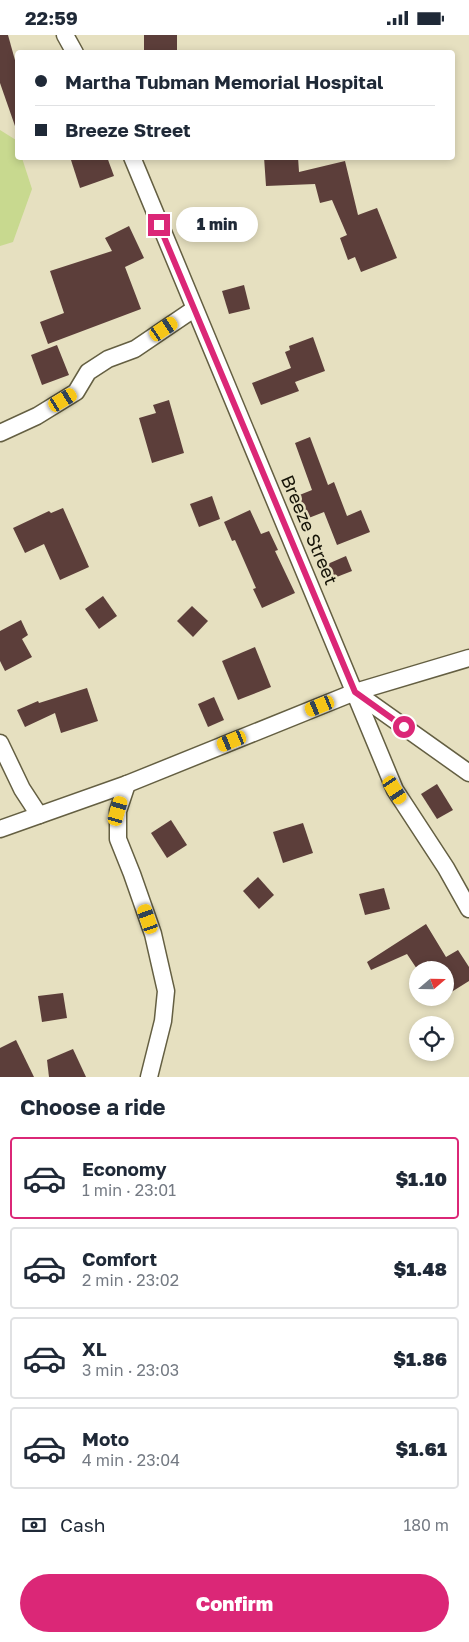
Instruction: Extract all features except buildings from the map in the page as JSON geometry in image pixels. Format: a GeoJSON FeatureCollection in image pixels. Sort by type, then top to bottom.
{"type":"FeatureCollection","features":[{"type":"Feature","properties":{"kind":"street"},"geometry":{"type":"LineString","coordinates":[[65,35],[73,50]]}},
{"type":"Feature","properties":{"kind":"street","name":"Breeze Street"},"geometry":{"type":"LineString","coordinates":[[133,160],[395,790],[446,868],[469,909]]}},
{"type":"Feature","properties":{"kind":"street"},"geometry":{"type":"LineString","coordinates":[[0,433],[37,416],[76,392],[88,372],[108,359],[135,349],[194,309]]}},
{"type":"Feature","properties":{"kind":"street"},"geometry":{"type":"LineString","coordinates":[[0,829],[126,784],[355,692],[469,658]]}},
{"type":"Feature","properties":{"kind":"street"},"geometry":{"type":"LineString","coordinates":[[355,692],[469,773]]}},
{"type":"Feature","properties":{"kind":"street"},"geometry":{"type":"LineString","coordinates":[[0,743],[22,789],[38,815]]}},
{"type":"Feature","properties":{"kind":"street"},"geometry":{"type":"LineString","coordinates":[[126,784],[118,811],[118,839],[154,934],[166,991],[163,1021],[150,1077]]}},
{"type":"Feature","properties":{"kind":"green space"},"geometry":{"type":"Polygon","coordinates":[[[0,130],[15,139],[15,160],[23,160],[32,189],[13,242],[0,246],[0,130]]]}},
{"type":"Feature","properties":{"kind":"route"},"geometry":{"type":"LineString","coordinates":[[159,225],[355,692],[404,727]]}}]}
